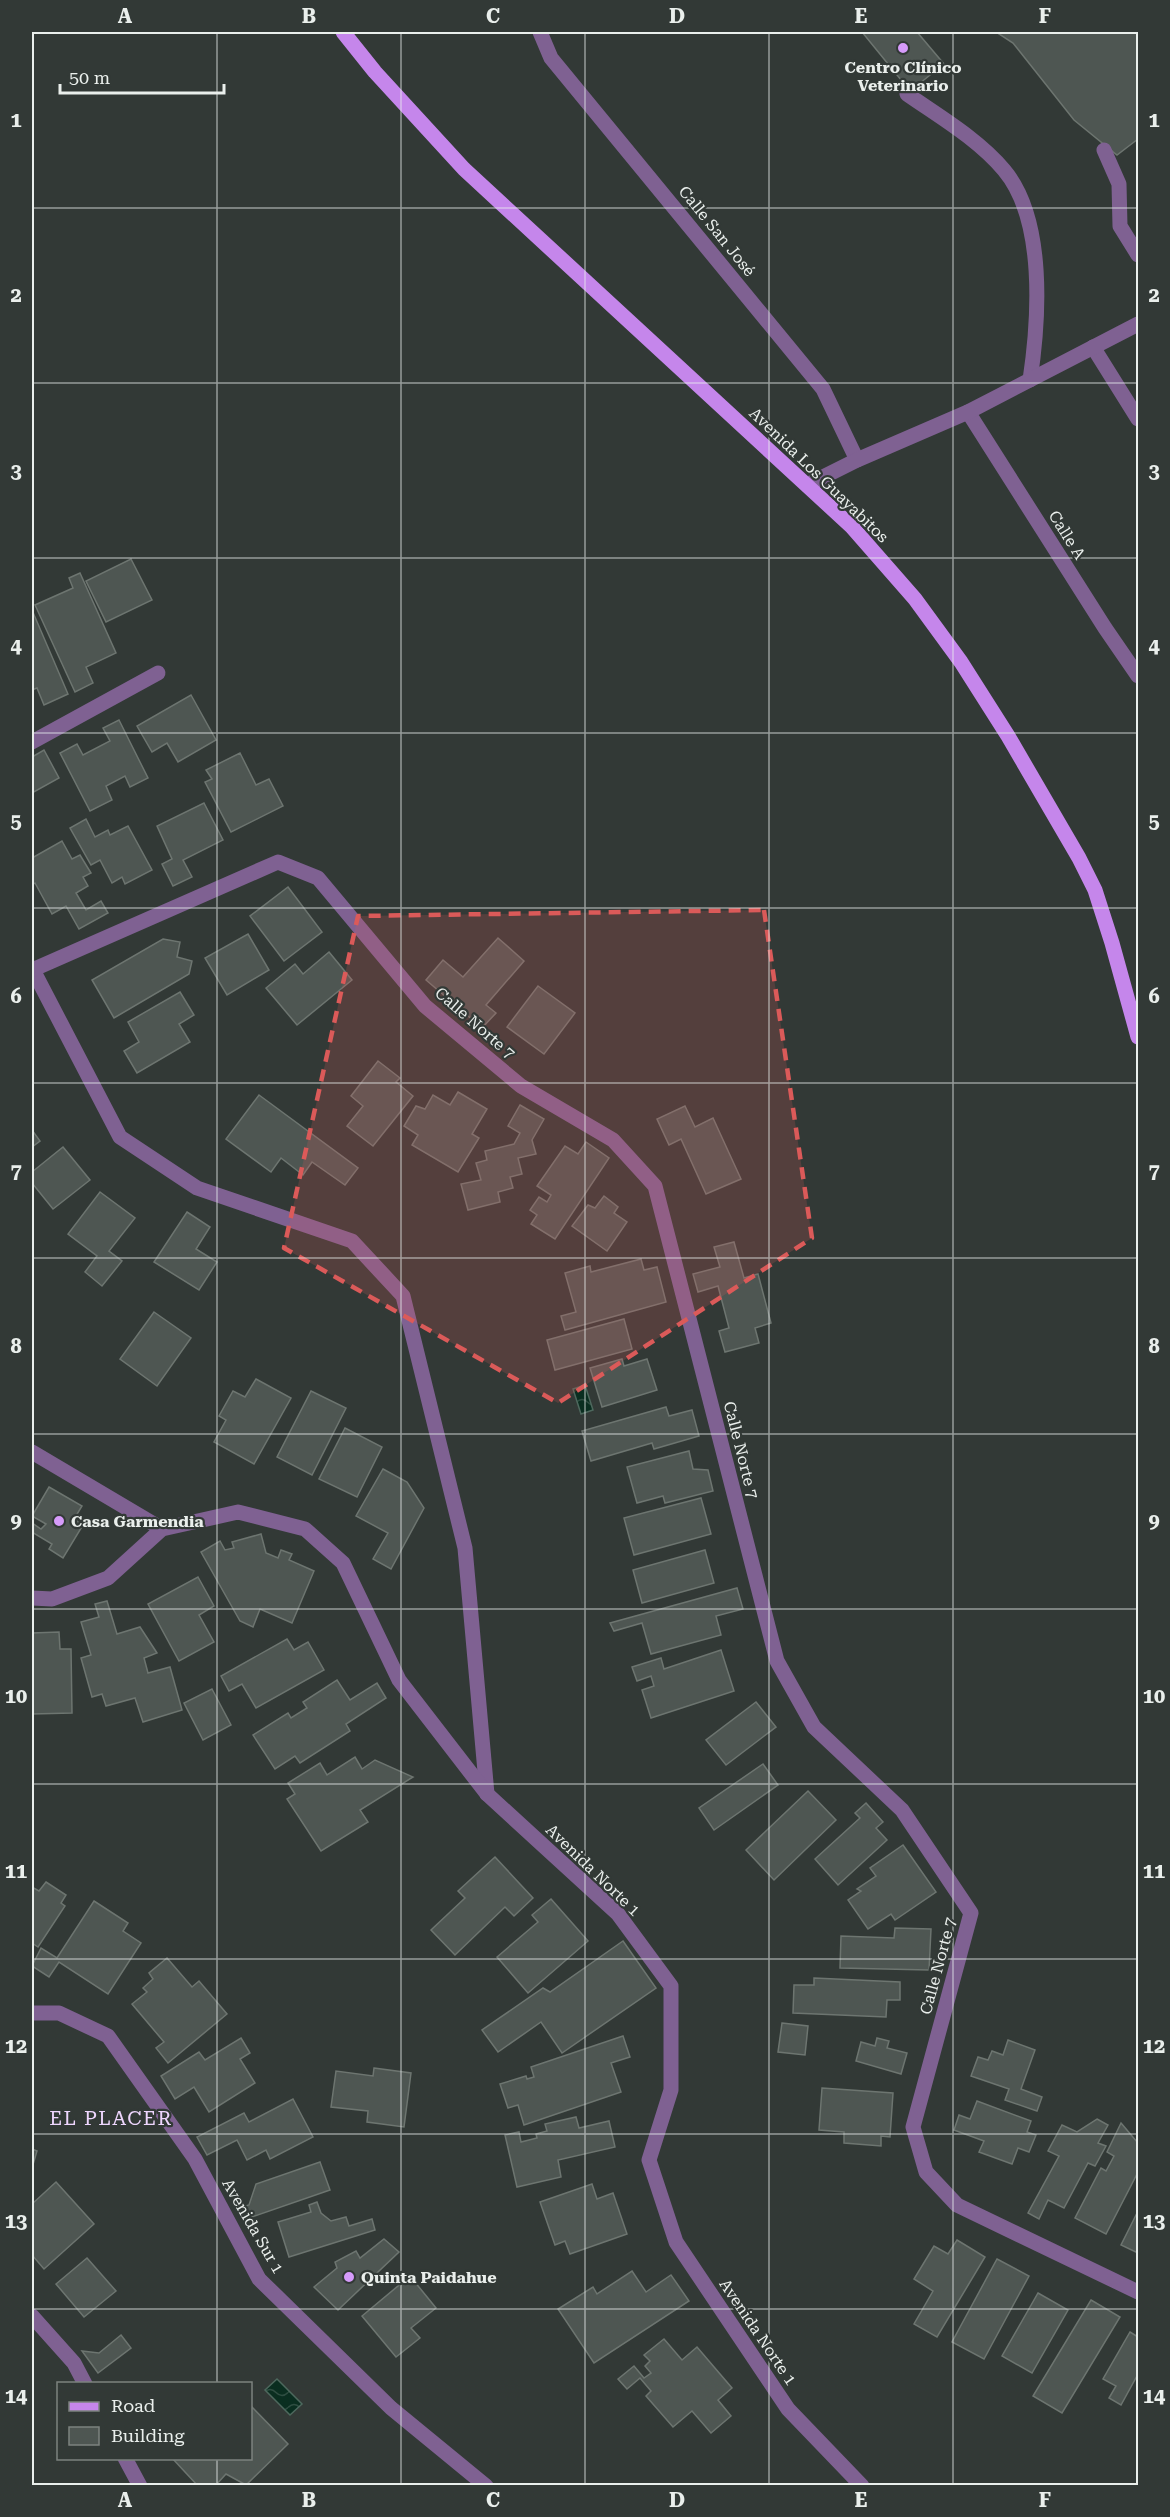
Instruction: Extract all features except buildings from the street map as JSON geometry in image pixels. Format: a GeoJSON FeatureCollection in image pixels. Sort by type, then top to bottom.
{"type":"FeatureCollection","features":[{"type":"Feature","properties":{"kind":"main road","name":"Avenida Los Guayabitos"},"geometry":{"type":"LineString","coordinates":[[343,32],[375,72],[464,170],[852,527],[915,599],[961,662],[1008,736],[1062,827],[1095,890],[1138,1037]]}},
{"type":"Feature","properties":{"kind":"street","name":"Calle San José"},"geometry":{"type":"LineString","coordinates":[[540,32],[551,58],[823,390],[857,460]]}},
{"type":"Feature","properties":{"kind":"street"},"geometry":{"type":"LineString","coordinates":[[907,94],[965,134],[1004,170],[1020,194],[1028,221],[1037,284],[1037,332],[1030,380]]}},
{"type":"Feature","properties":{"kind":"street"},"geometry":{"type":"LineString","coordinates":[[1104,150],[1119,184],[1120,226],[1138,255]]}},
{"type":"Feature","properties":{"kind":"street"},"geometry":{"type":"LineString","coordinates":[[807,485],[857,460],[968,412],[1138,324]]}},
{"type":"Feature","properties":{"kind":"street"},"geometry":{"type":"LineString","coordinates":[[1094,347],[1138,419]]}},
{"type":"Feature","properties":{"kind":"street","name":"Calle A"},"geometry":{"type":"LineString","coordinates":[[968,412],[1088,602],[1138,676]]}},
{"type":"Feature","properties":{"kind":"street"},"geometry":{"type":"LineString","coordinates":[[32,742],[158,673]]}},
{"type":"Feature","properties":{"kind":"street","name":"Calle Norte 7"},"geometry":{"type":"LineString","coordinates":[[32,969],[278,862],[318,878],[425,1006],[521,1086],[613,1140],[655,1186],[777,1661],[814,1726],[902,1810],[971,1913],[913,2127],[926,2172],[957,2205],[1138,2292]]}},
{"type":"Feature","properties":{"kind":"street"},"geometry":{"type":"LineString","coordinates":[[32,969],[120,1137],[197,1188],[352,1240],[403,1296],[465,1548],[487,1794]]}},
{"type":"Feature","properties":{"kind":"street"},"geometry":{"type":"LineString","coordinates":[[32,1452],[162,1529],[108,1578],[52,1599],[32,1599]]}},
{"type":"Feature","properties":{"kind":"street","name":"Avenida Norte 1"},"geometry":{"type":"LineString","coordinates":[[162,1529],[238,1512],[305,1529],[343,1563],[399,1680],[487,1794],[618,1914],[671,1986],[671,2090],[649,2160],[676,2242],[788,2409],[862,2486]]}},
{"type":"Feature","properties":{"kind":"street","name":"Avenida Sur 1"},"geometry":{"type":"LineString","coordinates":[[32,2013],[59,2013],[108,2036],[195,2159],[259,2279],[391,2408],[486,2486]]}},
{"type":"Feature","properties":{"kind":"street"},"geometry":{"type":"LineString","coordinates":[[32,2316],[74,2363],[84,2382]]}},
{"type":"Feature","properties":{"kind":"street"},"geometry":{"type":"LineString","coordinates":[[126,2460],[140,2486]]}},
{"type":"Feature","properties":{"kind":"highlighted area"},"geometry":{"type":"Polygon","coordinates":[[[764,910],[812,1238],[558,1403],[284,1248],[358,916],[764,910]]]}},
{"type":"Feature","properties":{"kind":"water"},"geometry":{"type":"Polygon","coordinates":[[[585,1385],[593,1410],[581,1414],[573,1389],[585,1385]]]}},
{"type":"Feature","properties":{"kind":"water"},"geometry":{"type":"Polygon","coordinates":[[[277,2379],[302,2404],[290,2415],[265,2390],[277,2379]]]}},
{"type":"Feature","properties":{"kind":"place","name":"Centro Clínico Veterinario"},"geometry":{"type":"Point","coordinates":[903,48]}},
{"type":"Feature","properties":{"kind":"place","name":"Casa Garmendia"},"geometry":{"type":"Point","coordinates":[59,1521]}},
{"type":"Feature","properties":{"kind":"place","name":"Quinta Paidahue"},"geometry":{"type":"Point","coordinates":[349,2277]}},
{"type":"Feature","properties":{"kind":"district","name":"EL PLACER"},"geometry":{"type":"Point","coordinates":[111,2118]}}]}
